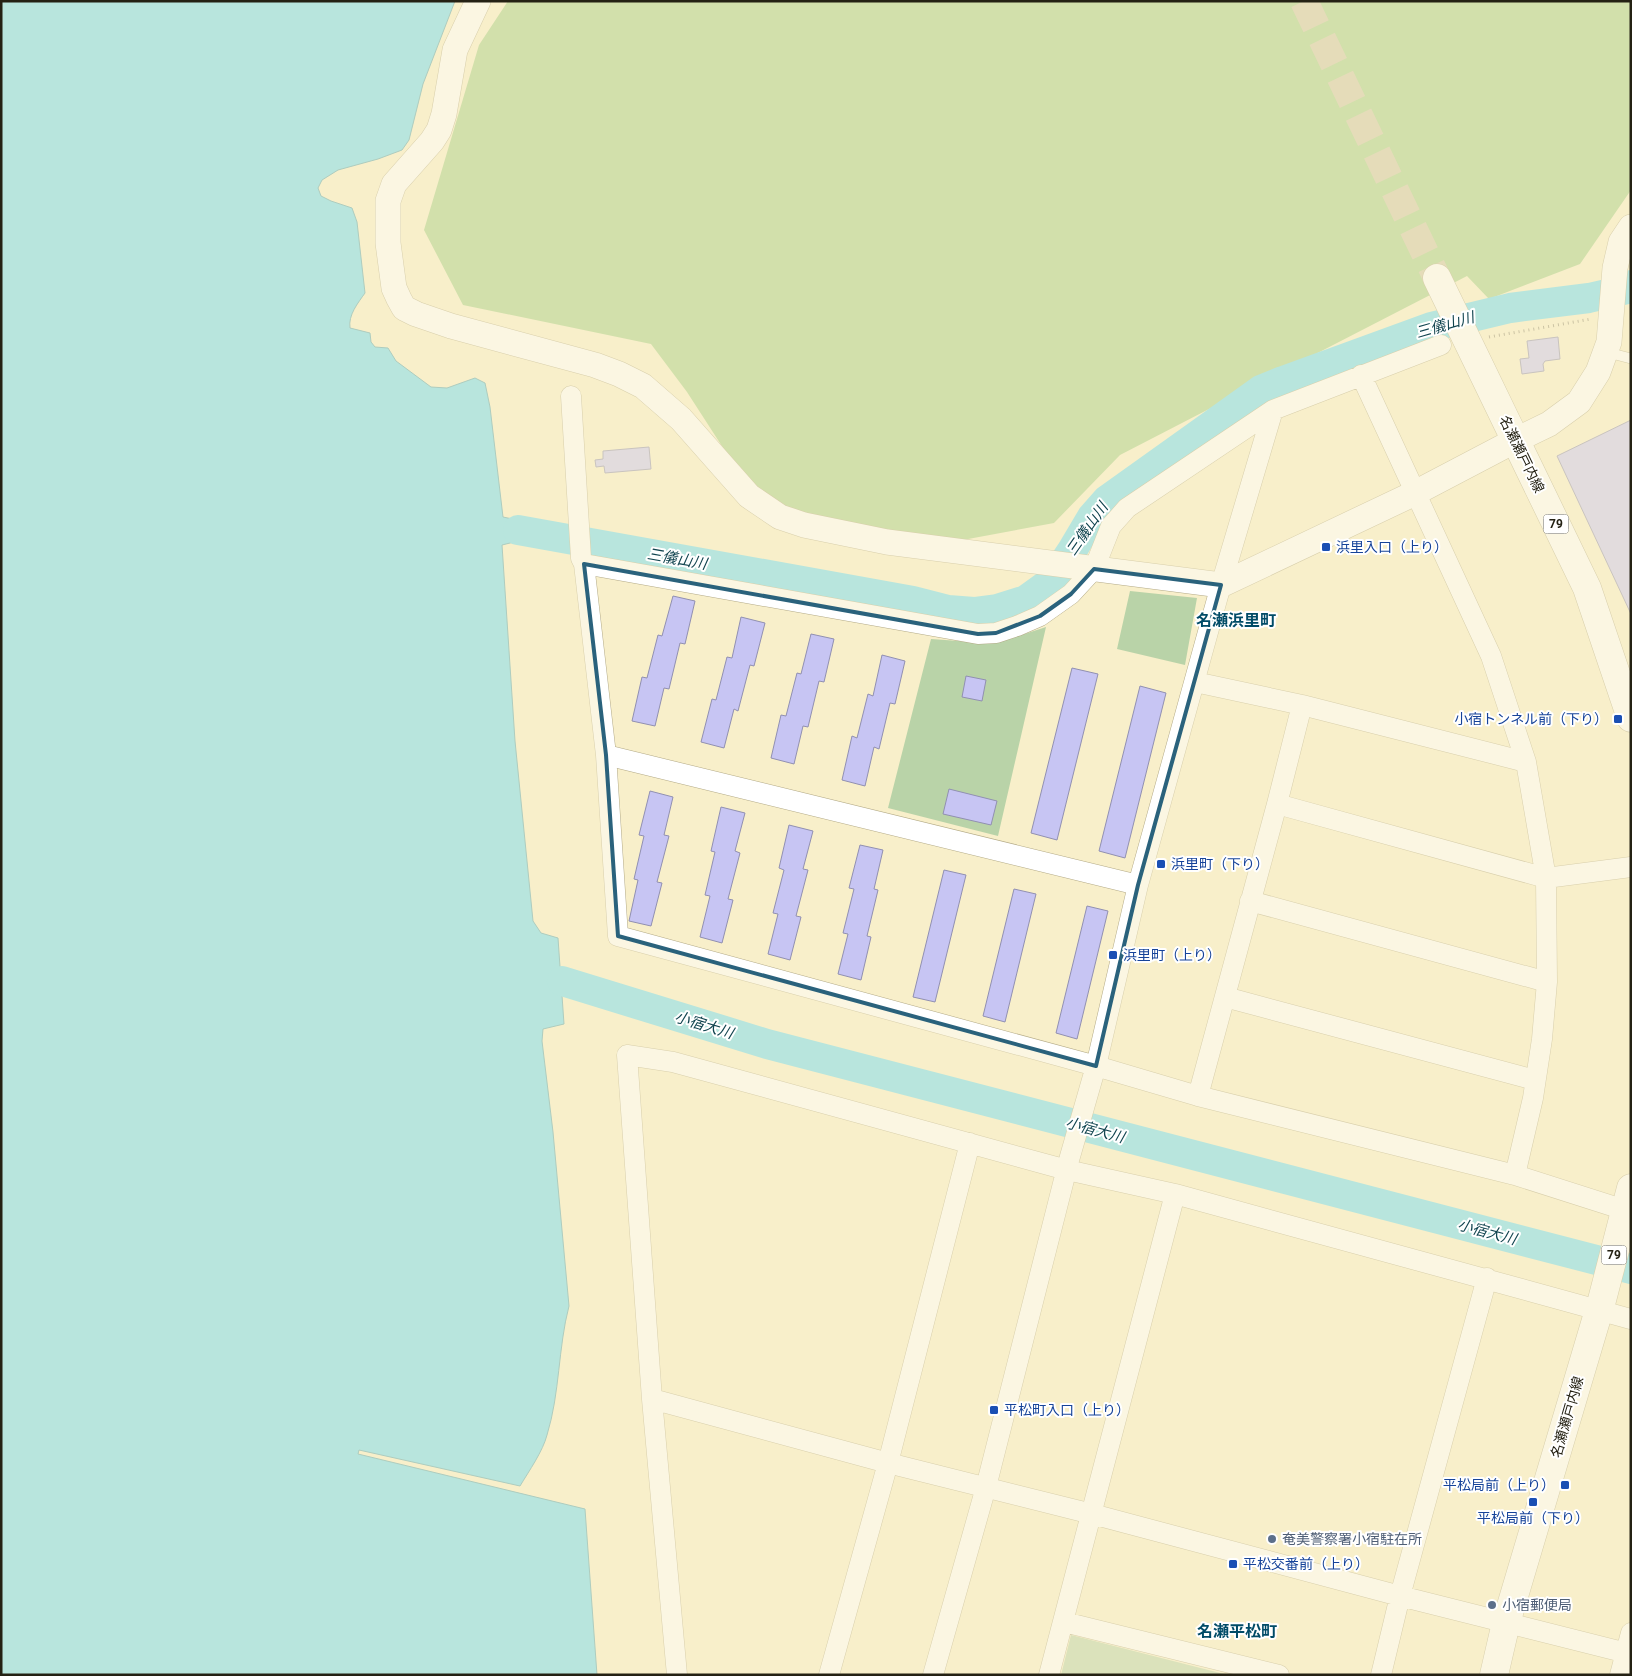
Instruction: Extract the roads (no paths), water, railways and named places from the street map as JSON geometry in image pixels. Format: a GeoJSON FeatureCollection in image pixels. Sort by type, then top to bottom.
{"type":"FeatureCollection","features":[{"type":"Feature","properties":{"kind":"main road","name":"名瀬瀬戸内線"},"geometry":{"type":"LineString","coordinates":[[1437,278],[1450,305],[1458,341],[1516,440],[1588,588],[1631,718]]}},
{"type":"Feature","properties":{"kind":"main road","name":"名瀬瀬戸内線"},"geometry":{"type":"LineString","coordinates":[[1494,1675],[1506,1623],[1629,1204]]}},
{"type":"Feature","properties":{"kind":"street"},"geometry":{"type":"LineString","coordinates":[[478,1],[455,50],[444,114],[439,130],[394,184],[388,201],[388,243],[394,288],[404,308],[451,326],[595,365],[619,374],[643,386],[680,419],[749,496],[780,517],[804,525],[887,542],[1181,578],[1221,585],[1415,493],[1549,424],[1579,402],[1598,372],[1609,342],[1615,268],[1621,242],[1631,227]]}},
{"type":"Feature","properties":{"kind":"street"},"geometry":{"type":"LineString","coordinates":[[582,561],[978,634],[996,632],[1017,626],[1040,616],[1071,594],[1091,568],[1111,526],[1127,508],[1273,410],[1361,375],[1458,341]]}},
{"type":"Feature","properties":{"kind":"street"},"geometry":{"type":"LineString","coordinates":[[1361,375],[1491,656],[1526,762],[1546,878],[1548,982],[1533,1098],[1515,1175]]}},
{"type":"Feature","properties":{"kind":"street"},"geometry":{"type":"LineString","coordinates":[[571,396],[582,561],[606,755],[618,936],[1094,1072],[1198,1096],[1629,1204]]}},
{"type":"Feature","properties":{"kind":"street"},"geometry":{"type":"LineString","coordinates":[[933,1675],[986,1488],[1068,1165],[1094,1072],[1138,885],[1221,585],[1273,410]]}},
{"type":"Feature","properties":{"kind":"street"},"geometry":{"type":"LineString","coordinates":[[1195,682],[1302,705],[1526,762]]}},
{"type":"Feature","properties":{"kind":"street"},"geometry":{"type":"LineString","coordinates":[[1198,1096],[1302,705]]}},
{"type":"Feature","properties":{"kind":"street"},"geometry":{"type":"LineString","coordinates":[[606,755],[1138,885]]}},
{"type":"Feature","properties":{"kind":"street"},"geometry":{"type":"LineString","coordinates":[[1277,804],[1546,878],[1631,867]]}},
{"type":"Feature","properties":{"kind":"street"},"geometry":{"type":"LineString","coordinates":[[1250,900],[1548,982]]}},
{"type":"Feature","properties":{"kind":"street"},"geometry":{"type":"LineString","coordinates":[[1225,997],[1535,1080]]}},
{"type":"Feature","properties":{"kind":"street"},"geometry":{"type":"LineString","coordinates":[[677,1675],[652,1399],[627,1055],[673,1062],[970,1143],[1068,1165],[1486,1278],[1600,1305],[1631,1319]]}},
{"type":"Feature","properties":{"kind":"street"},"geometry":{"type":"LineString","coordinates":[[829,1675],[888,1463],[970,1143]]}},
{"type":"Feature","properties":{"kind":"street"},"geometry":{"type":"LineString","coordinates":[[1049,1675],[1175,1194]]}},
{"type":"Feature","properties":{"kind":"street"},"geometry":{"type":"LineString","coordinates":[[1381,1675],[1400,1596],[1486,1278]]}},
{"type":"Feature","properties":{"kind":"street"},"geometry":{"type":"LineString","coordinates":[[652,1399],[888,1463],[1628,1653]]}},
{"type":"Feature","properties":{"kind":"street"},"geometry":{"type":"LineString","coordinates":[[1064,1622],[1255,1672],[1279,1675]]}},
{"type":"Feature","properties":{"kind":"street"},"geometry":{"type":"LineString","coordinates":[[1620,1675],[1628,1653],[1631,1633]]}},
{"type":"Feature","properties":{"kind":"lane"},"geometry":{"type":"LineString","coordinates":[[1606,351],[1630,359]]}},
{"type":"Feature","properties":{"kind":"water"},"geometry":{"type":"Polygon","coordinates":[[[1,1],[455,1],[423,84],[409,140],[402,150],[338,170],[322,180],[318,188],[321,196],[352,208],[357,222],[365,293],[352,314],[350,328],[370,333],[371,342],[375,347],[388,348],[396,361],[431,387],[447,388],[475,378],[485,383],[490,407],[503,517],[517,520],[518,541],[502,545],[515,741],[533,921],[541,933],[558,938],[564,1024],[543,1029],[542,1041],[553,1132],[569,1306],[565,1322],[554,1403],[547,1435],[539,1454],[520,1486],[359,1450],[358,1454],[585,1509],[597,1675],[1,1675],[1,1]]]}},
{"type":"Feature","properties":{"kind":"waterway","name":"三儀山川"},"geometry":{"type":"LineString","coordinates":[[518,530],[913,601],[948,610],[974,612],[997,609],[1026,600],[1051,582],[1092,517],[1107,500],[1261,390],[1431,327],[1510,308],[1589,298],[1628,289],[1631,285]]}},
{"type":"Feature","properties":{"kind":"waterway","name":"小宿大川"},"geometry":{"type":"LineString","coordinates":[[562,981],[767,1044],[1631,1269]]}},
{"type":"Feature","properties":{"kind":"tunnel"},"geometry":{"type":"LineString","coordinates":[[1304,1],[1437,278]]}},
{"type":"Feature","properties":{"kind":"place","name":"浜里入口（上り）"},"geometry":{"type":"Point","coordinates":[1326,547]}},
{"type":"Feature","properties":{"kind":"place","name":"小宿トンネル前（下り）"},"geometry":{"type":"Point","coordinates":[1618,719]}},
{"type":"Feature","properties":{"kind":"place","name":"浜里町（下り）"},"geometry":{"type":"Point","coordinates":[1161,864]}},
{"type":"Feature","properties":{"kind":"place","name":"浜里町（上り）"},"geometry":{"type":"Point","coordinates":[1113,955]}},
{"type":"Feature","properties":{"kind":"place","name":"平松町入口（上り）"},"geometry":{"type":"Point","coordinates":[994,1410]}},
{"type":"Feature","properties":{"kind":"place","name":"平松局前（上り）"},"geometry":{"type":"Point","coordinates":[1565,1485]}},
{"type":"Feature","properties":{"kind":"place","name":"平松局前（下り）"},"geometry":{"type":"Point","coordinates":[1533,1502]}},
{"type":"Feature","properties":{"kind":"place","name":"奄美警察署小宿駐在所"},"geometry":{"type":"Point","coordinates":[1272,1539]}},
{"type":"Feature","properties":{"kind":"place","name":"平松交番前（上り）"},"geometry":{"type":"Point","coordinates":[1233,1564]}},
{"type":"Feature","properties":{"kind":"place","name":"小宿郵便局"},"geometry":{"type":"Point","coordinates":[1492,1605]}},
{"type":"Feature","properties":{"kind":"district","name":"名瀬浜里町"},"geometry":{"type":"Point","coordinates":[1236,620]}},
{"type":"Feature","properties":{"kind":"district","name":"名瀬平松町"},"geometry":{"type":"Point","coordinates":[1237,1631]}}]}
